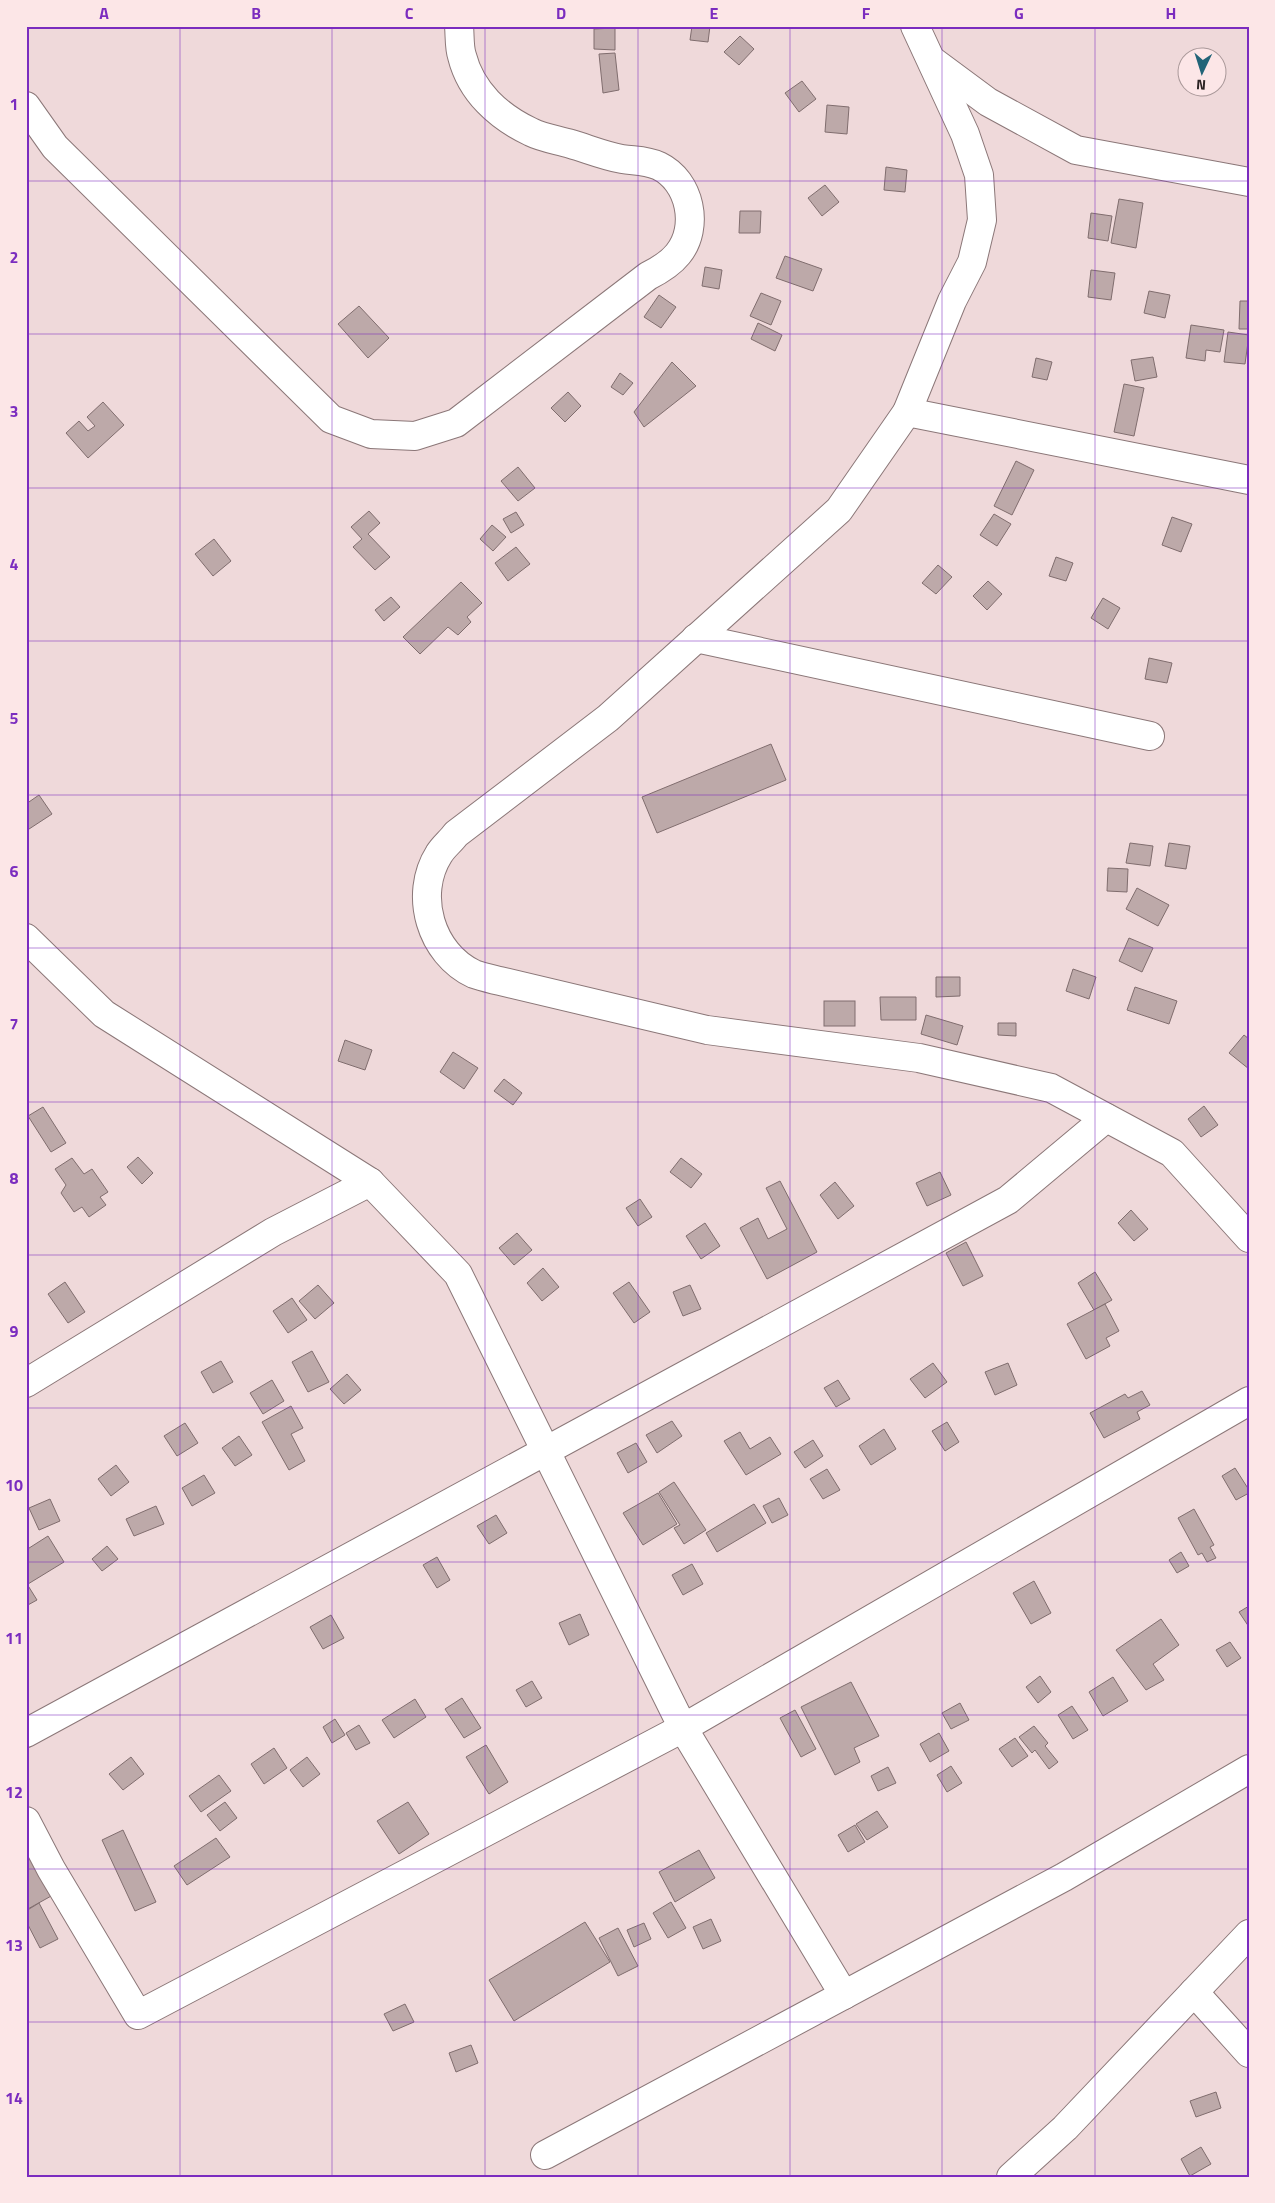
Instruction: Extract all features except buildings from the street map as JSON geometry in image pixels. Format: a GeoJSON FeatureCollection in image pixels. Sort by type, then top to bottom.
{"type":"FeatureCollection","features":[{"type":"Feature","properties":{"kind":"street"},"geometry":{"type":"LineString","coordinates":[[26,106],[55,147],[331,419],[371,434],[415,436],[456,423],[648,276],[666,267],[680,252],[688,234],[690,215],[686,196],[676,179],[660,166],[642,159],[622,158],[532,133],[501,116],[476,89],[461,56],[459,26]]}},
{"type":"Feature","properties":{"kind":"street"},"geometry":{"type":"LineString","coordinates":[[914,26],[965,134],[979,176],[982,220],[972,262],[952,301],[907,412],[839,510],[608,718],[456,834],[438,855],[428,881],[427,908],[435,935],[451,957],[474,974],[707,1030],[919,1058],[1051,1088],[1172,1153],[1249,1238]]}},
{"type":"Feature","properties":{"kind":"street"},"geometry":{"type":"LineString","coordinates":[[931,60],[988,102],[1076,150],[1249,182]]}},
{"type":"Feature","properties":{"kind":"street"},"geometry":{"type":"LineString","coordinates":[[907,412],[1249,480]]}},
{"type":"Feature","properties":{"kind":"street"},"geometry":{"type":"LineString","coordinates":[[696,638],[1150,736]]}},
{"type":"Feature","properties":{"kind":"street"},"geometry":{"type":"LineString","coordinates":[[26,938],[104,1014],[370,1182],[458,1274],[683,1728],[844,1994]]}},
{"type":"Feature","properties":{"kind":"street"},"geometry":{"type":"LineString","coordinates":[[26,1733],[1008,1200],[1106,1118]]}},
{"type":"Feature","properties":{"kind":"street"},"geometry":{"type":"LineString","coordinates":[[26,1383],[273,1232],[370,1182]]}},
{"type":"Feature","properties":{"kind":"street"},"geometry":{"type":"LineString","coordinates":[[26,1821],[51,1868],[138,2015],[683,1728],[1249,1401]]}},
{"type":"Feature","properties":{"kind":"street"},"geometry":{"type":"LineString","coordinates":[[544,2155],[1064,1877],[1249,1769]]}},
{"type":"Feature","properties":{"kind":"street"},"geometry":{"type":"LineString","coordinates":[[1011,2177],[1065,2128],[1249,1934]]}},
{"type":"Feature","properties":{"kind":"street"},"geometry":{"type":"LineString","coordinates":[[1194,1992],[1249,2053]]}}]}
